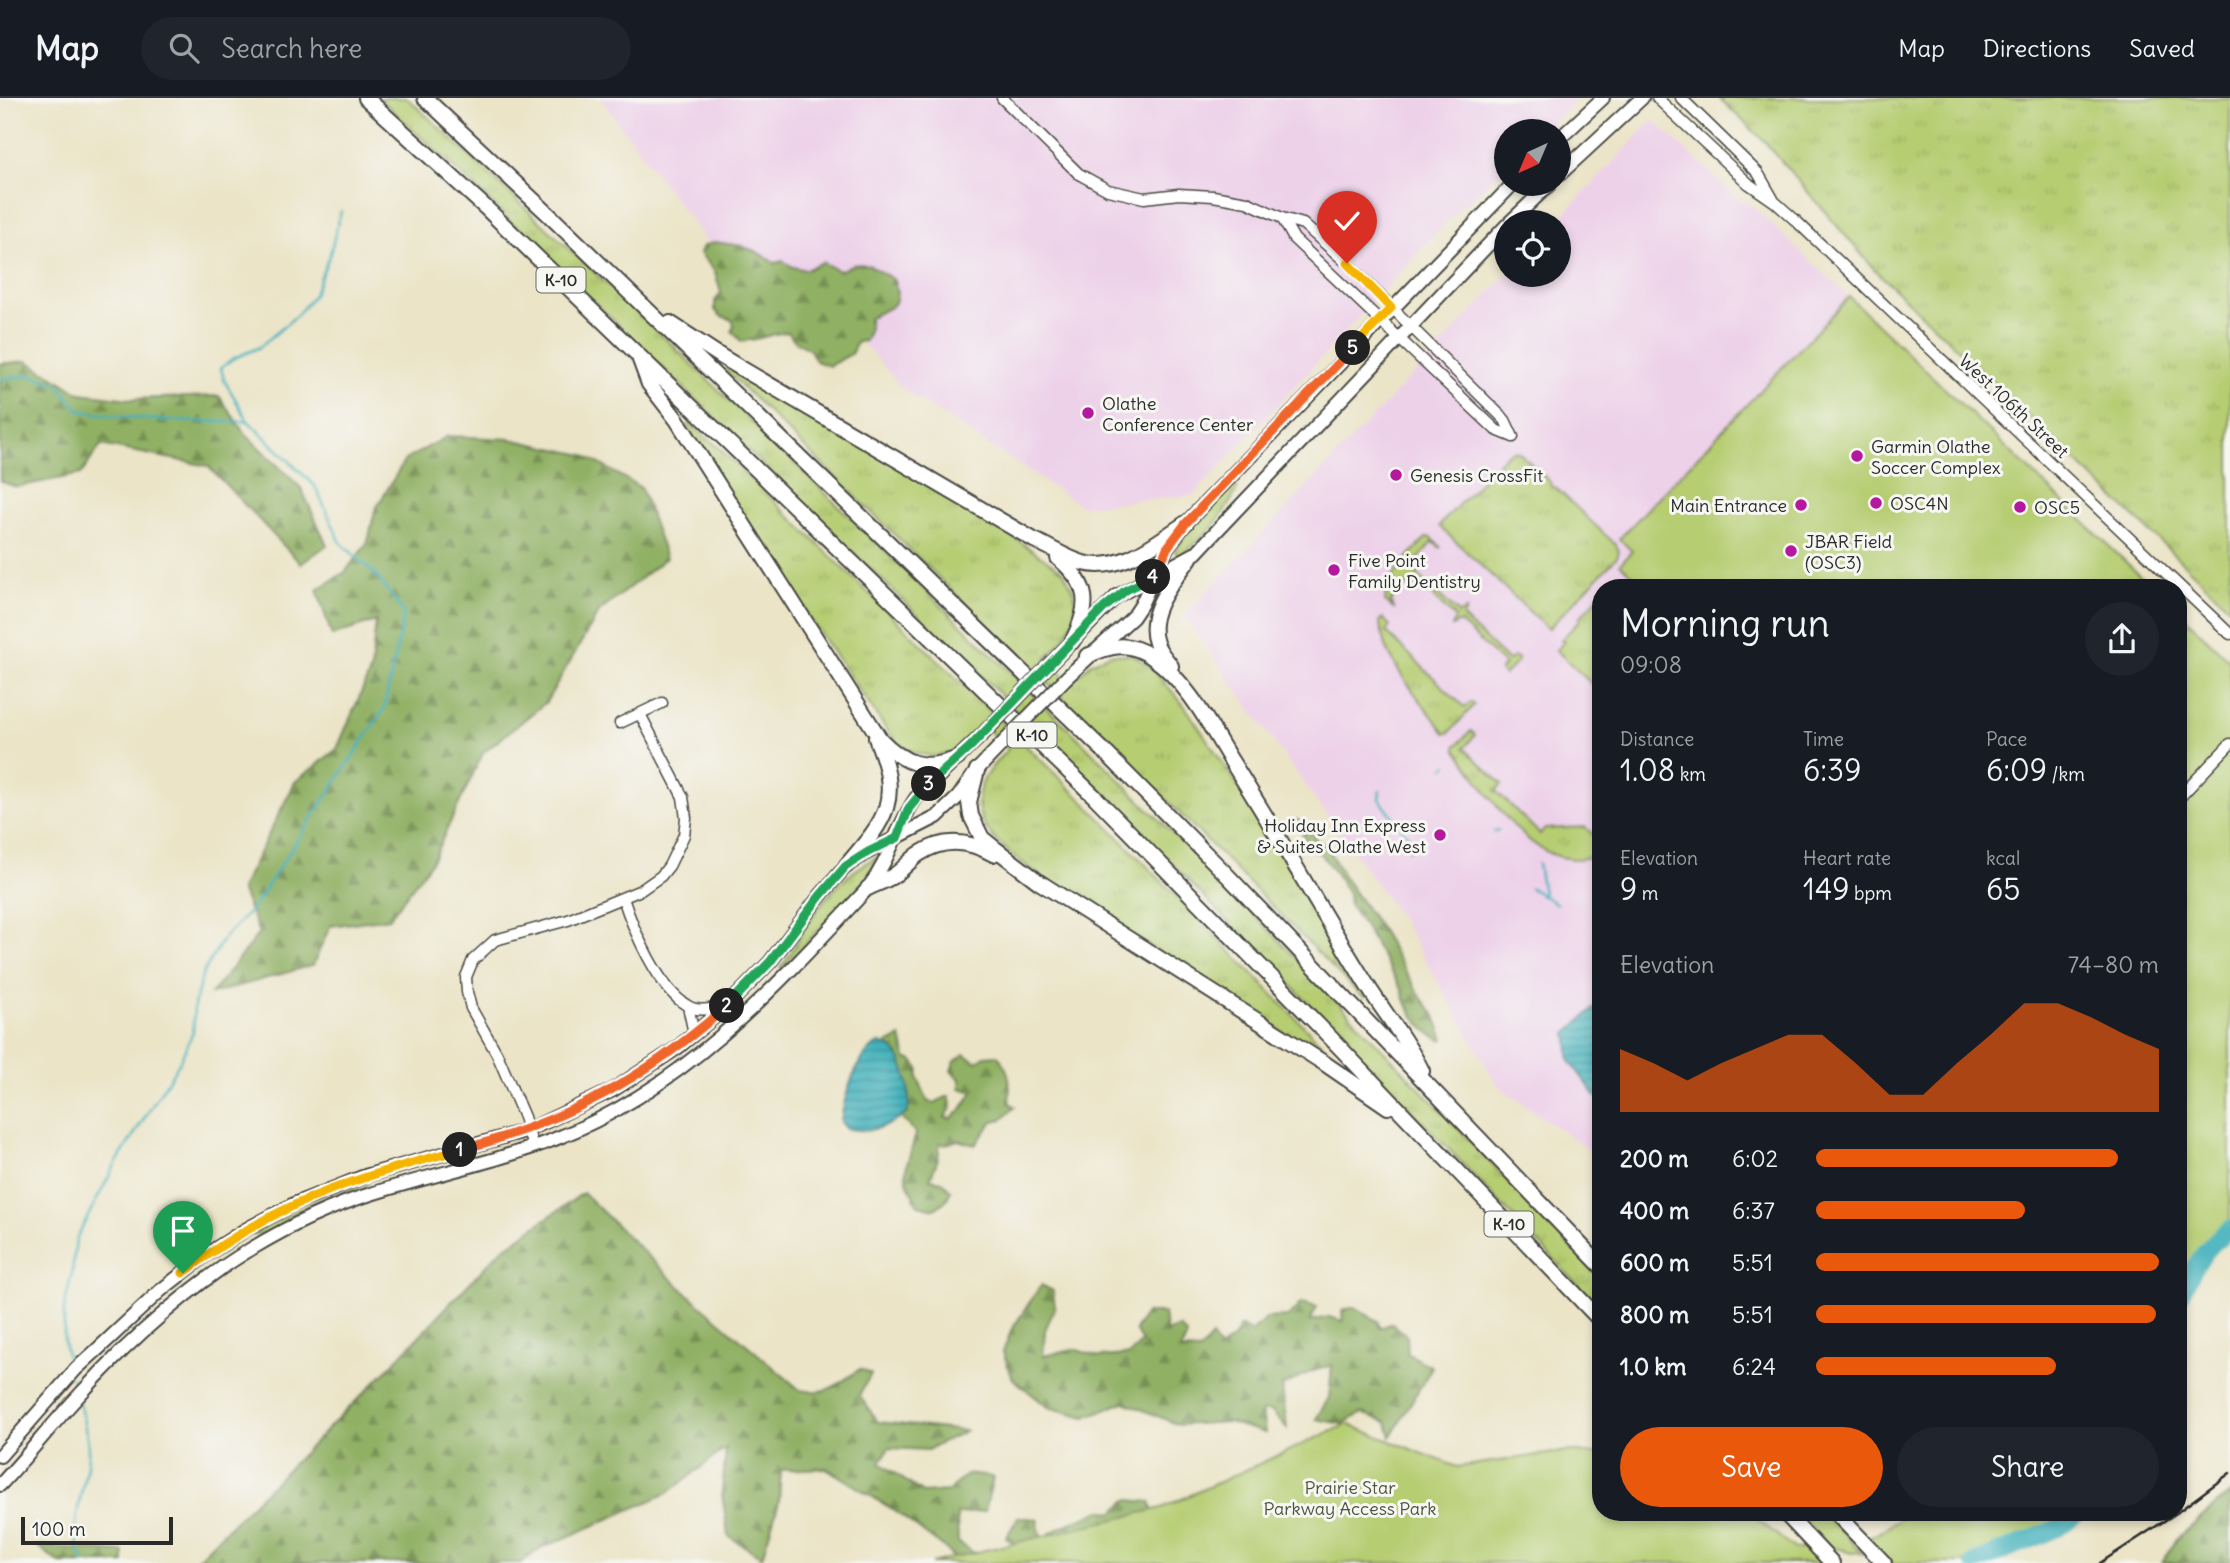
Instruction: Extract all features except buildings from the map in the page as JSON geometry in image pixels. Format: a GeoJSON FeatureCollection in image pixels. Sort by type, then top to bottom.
{"type":"FeatureCollection","features":[{"type":"Feature","properties":{"kind":"highway","name":"K-10"},"geometry":{"type":"LineString","coordinates":[[366,98],[485,206],[1094,797],[1592,1312]]}},
{"type":"Feature","properties":{"kind":"highway","name":"K-10"},"geometry":{"type":"LineString","coordinates":[[425,98],[1103,750],[1225,873],[1592,1257]]}},
{"type":"Feature","properties":{"kind":"highway"},"geometry":{"type":"LineString","coordinates":[[648,310],[1034,540],[1084,563],[1108,565],[1136,555],[1186,523]]}},
{"type":"Feature","properties":{"kind":"highway"},"geometry":{"type":"LineString","coordinates":[[638,353],[649,384],[690,441],[865,719],[880,738],[901,758],[921,765],[944,764],[958,758]]}},
{"type":"Feature","properties":{"kind":"highway"},"geometry":{"type":"LineString","coordinates":[[1034,540],[1074,572],[1082,586],[1084,617],[1072,642]]}},
{"type":"Feature","properties":{"kind":"highway"},"geometry":{"type":"LineString","coordinates":[[1190,558],[1158,607],[1154,623],[1156,643],[1283,843],[1362,979],[1412,1050],[1429,1085]]}},
{"type":"Feature","properties":{"kind":"highway"},"geometry":{"type":"LineString","coordinates":[[1087,656],[1109,646],[1128,646],[1151,656],[1176,677]]}},
{"type":"Feature","properties":{"kind":"highway"},"geometry":{"type":"LineString","coordinates":[[846,866],[876,831],[889,801],[890,780],[885,762],[865,719]]}},
{"type":"Feature","properties":{"kind":"highway"},"geometry":{"type":"LineString","coordinates":[[977,770],[969,802],[976,828],[982,838],[1039,882]]}},
{"type":"Feature","properties":{"kind":"highway"},"geometry":{"type":"LineString","coordinates":[[868,888],[895,875],[919,854],[946,843],[958,842],[983,849],[1324,1063],[1416,1127]]}},
{"type":"Feature","properties":{"kind":"highway"},"geometry":{"type":"LineString","coordinates":[[1792,1521],[1829,1560]]}},
{"type":"Feature","properties":{"kind":"highway"},"geometry":{"type":"LineString","coordinates":[[1843,1521],[1884,1563]]}},
{"type":"Feature","properties":{"kind":"main road"},"geometry":{"type":"LineString","coordinates":[[1572,127],[1603,98]]}},
{"type":"Feature","properties":{"kind":"main road"},"geometry":{"type":"LineString","coordinates":[[1572,163],[1642,98]]}},
{"type":"Feature","properties":{"kind":"main road"},"geometry":{"type":"LineString","coordinates":[[0,1456],[76,1369],[160,1291],[226,1241],[271,1215],[328,1189],[388,1168],[528,1130],[613,1090],[691,1037],[727,1006],[770,962],[846,866],[942,812],[958,797],[977,770],[1087,656],[1133,617],[1167,548],[1186,523],[1501,196]]}},
{"type":"Feature","properties":{"kind":"main road"},"geometry":{"type":"LineString","coordinates":[[1523,210],[1537,196]]}},
{"type":"Feature","properties":{"kind":"main road"},"geometry":{"type":"LineString","coordinates":[[0,1485],[87,1387],[120,1355],[167,1311],[237,1258],[334,1207],[373,1193],[533,1147],[598,1120],[641,1096],[713,1045],[868,888],[881,871],[916,798],[985,732],[1117,596],[1190,558],[1207,543],[1494,239]]}},
{"type":"Feature","properties":{"kind":"main road"},"geometry":{"type":"LineString","coordinates":[[711,1020],[709,1033],[713,1045]]}},
{"type":"Feature","properties":{"kind":"main road"},"geometry":{"type":"LineString","coordinates":[[226,1241],[237,1258]]}},
{"type":"Feature","properties":{"kind":"street"},"geometry":{"type":"LineString","coordinates":[[1002,98],[1079,174],[1108,190],[1120,195],[1144,198],[1179,194],[1213,196],[1247,202],[1303,224],[1324,241],[1505,420],[1513,437],[1496,430],[1399,340],[1294,239],[1282,218]]}},
{"type":"Feature","properties":{"kind":"street","name":"West 106th Street"},"geometry":{"type":"LineString","coordinates":[[1657,98],[1749,184],[1775,202],[2172,579]]}},
{"type":"Feature","properties":{"kind":"street","name":"West 106th Street"},"geometry":{"type":"LineString","coordinates":[[1681,98],[1758,173],[1775,202]]}},
{"type":"Feature","properties":{"kind":"street","name":"West 106th Street"},"geometry":{"type":"LineString","coordinates":[[2187,593],[2230,634]]}},
{"type":"Feature","properties":{"kind":"street"},"geometry":{"type":"LineString","coordinates":[[620,723],[662,703]]}},
{"type":"Feature","properties":{"kind":"street"},"geometry":{"type":"LineString","coordinates":[[533,1147],[497,1054],[468,1000],[466,977],[480,952],[495,940],[547,927],[642,890],[661,876],[676,855],[685,827],[685,809],[679,786],[640,714]]}},
{"type":"Feature","properties":{"kind":"street"},"geometry":{"type":"LineString","coordinates":[[2187,790],[2230,744]]}},
{"type":"Feature","properties":{"kind":"street"},"geometry":{"type":"LineString","coordinates":[[623,898],[651,962],[688,1006],[693,1028],[691,1037]]}},
{"type":"Feature","properties":{"kind":"street"},"geometry":{"type":"LineString","coordinates":[[688,1006],[704,1010],[727,1006]]}},
{"type":"Feature","properties":{"kind":"shaded area"},"geometry":{"type":"Polygon","coordinates":[[[600,98],[1577,98],[1556,119],[1494,119],[1494,178],[1453,215],[1194,495],[1082,506],[904,390],[809,281],[766,322],[600,98]]]}},
{"type":"Feature","properties":{"kind":"shaded area"},"geometry":{"type":"Polygon","coordinates":[[[1653,120],[1740,200],[1751,205],[1849,297],[1620,539],[1632,551],[1620,564],[1636,579],[1592,579],[1592,1152],[1499,1087],[1402,920],[1184,616],[1496,287],[1571,287],[1571,210],[1567,210],[1653,120]]]}},
{"type":"Feature","properties":{"kind":"green space"},"geometry":{"type":"Polygon","coordinates":[[[379,98],[407,98],[417,107],[671,344],[1074,734],[1274,935],[1592,1270],[1592,1300],[1340,1035],[1097,788],[492,203],[379,98]]]}},
{"type":"Feature","properties":{"kind":"green space"},"geometry":{"type":"Polygon","coordinates":[[[1719,98],[2230,98],[2230,608],[1875,270],[1765,142],[1719,98]]]}},
{"type":"Feature","properties":{"kind":"green space"},"geometry":{"type":"Polygon","coordinates":[[[715,242],[742,246],[775,263],[783,261],[806,270],[822,262],[839,271],[855,264],[869,265],[894,280],[897,298],[891,307],[869,319],[870,328],[865,341],[857,342],[851,354],[829,366],[816,361],[810,350],[795,341],[788,332],[741,341],[732,331],[732,320],[721,316],[715,310],[715,301],[721,293],[715,272],[700,253],[703,246],[715,242]]]}},
{"type":"Feature","properties":{"kind":"green space","name":"Garmin Olathe Soccer Complex"},"geometry":{"type":"Polygon","coordinates":[[[1849,297],[2144,579],[1636,579],[1620,564],[1632,551],[1619,539],[1849,297]]]}},
{"type":"Feature","properties":{"kind":"green space"},"geometry":{"type":"Polygon","coordinates":[[[27,361],[80,393],[130,399],[219,396],[246,435],[301,488],[327,545],[301,564],[208,466],[101,445],[81,474],[16,487],[0,481],[0,364],[27,361]]]}},
{"type":"Feature","properties":{"kind":"green space"},"geometry":{"type":"Polygon","coordinates":[[[728,367],[976,512],[1063,571],[1074,591],[1075,616],[1064,639],[1046,658],[1071,683],[1091,663],[1110,654],[1133,655],[1151,667],[1184,705],[1298,876],[1367,995],[1365,997],[1359,994],[1136,769],[726,371],[728,367]]]}},
{"type":"Feature","properties":{"kind":"green space"},"geometry":{"type":"Polygon","coordinates":[[[689,423],[720,449],[1083,801],[1337,1060],[1333,1065],[1066,893],[1024,864],[992,836],[979,812],[979,792],[993,765],[1008,749],[981,723],[963,745],[937,756],[918,753],[894,740],[785,583],[687,427],[689,423]]]}},
{"type":"Feature","properties":{"kind":"green space"},"geometry":{"type":"Polygon","coordinates":[[[448,436],[510,439],[584,455],[641,488],[666,558],[599,612],[546,702],[483,753],[432,861],[389,918],[330,926],[313,965],[211,994],[259,933],[241,889],[295,782],[337,749],[371,670],[376,621],[332,636],[317,590],[345,572],[368,542],[375,510],[405,460],[448,436]]]}},
{"type":"Feature","properties":{"kind":"green space"},"geometry":{"type":"Polygon","coordinates":[[[1508,453],[1520,453],[1550,482],[1552,488],[1555,487],[1616,545],[1619,551],[1617,557],[1596,579],[1592,579],[1592,583],[1548,629],[1439,526],[1492,469],[1498,467],[1498,463],[1508,453]]]}},
{"type":"Feature","properties":{"kind":"green space"},"geometry":{"type":"Polygon","coordinates":[[[1233,484],[1238,488],[1220,517],[1205,535],[1178,556],[1175,551],[1188,530],[1233,484]]]}},
{"type":"Feature","properties":{"kind":"green space"},"geometry":{"type":"Polygon","coordinates":[[[1431,537],[1441,548],[1432,542],[1417,561],[1422,568],[1417,574],[1459,614],[1466,610],[1463,618],[1508,661],[1513,657],[1518,658],[1504,675],[1500,671],[1505,665],[1460,622],[1452,626],[1455,618],[1419,583],[1412,589],[1407,584],[1390,602],[1395,610],[1385,602],[1394,575],[1426,538],[1431,537]]]}},
{"type":"Feature","properties":{"kind":"green space"},"geometry":{"type":"Polygon","coordinates":[[[1592,604],[1592,684],[1556,650],[1592,604]]]}},
{"type":"Feature","properties":{"kind":"green space"},"geometry":{"type":"Polygon","coordinates":[[[1383,618],[1390,626],[1386,632],[1464,707],[1471,702],[1474,705],[1449,733],[1445,733],[1395,665],[1382,636],[1380,621],[1383,618]]]}},
{"type":"Feature","properties":{"kind":"green space"},"geometry":{"type":"Polygon","coordinates":[[[2187,620],[2230,661],[2230,1229],[2214,1242],[2187,1282],[2187,620]]]}},
{"type":"Feature","properties":{"kind":"green space"},"geometry":{"type":"Polygon","coordinates":[[[1471,731],[1475,735],[1464,748],[1502,784],[1496,791],[1540,834],[1545,829],[1585,827],[1592,834],[1592,855],[1577,859],[1555,855],[1535,845],[1499,809],[1456,746],[1471,731]]]}},
{"type":"Feature","properties":{"kind":"green space"},"geometry":{"type":"Polygon","coordinates":[[[1296,820],[1326,845],[1343,876],[1378,925],[1422,999],[1434,1014],[1444,1039],[1428,1032],[1412,1013],[1402,990],[1349,905],[1348,894],[1336,874],[1321,854],[1314,851],[1307,842],[1296,820]]]}},
{"type":"Feature","properties":{"kind":"green space"},"geometry":{"type":"Polygon","coordinates":[[[876,857],[878,859],[863,882],[782,969],[780,967],[820,906],[855,871],[876,857]]]}},
{"type":"Feature","properties":{"kind":"green space"},"geometry":{"type":"Polygon","coordinates":[[[901,1037],[906,1058],[913,1061],[919,1069],[918,1078],[928,1102],[934,1103],[949,1096],[952,1107],[945,1117],[950,1119],[962,1109],[973,1092],[960,1088],[960,1079],[951,1071],[954,1062],[965,1054],[976,1062],[985,1056],[997,1055],[1007,1071],[1010,1082],[1009,1102],[1015,1107],[1002,1119],[993,1121],[975,1145],[958,1140],[944,1145],[940,1142],[938,1158],[930,1179],[942,1181],[951,1191],[946,1200],[935,1209],[918,1205],[906,1175],[916,1133],[901,1118],[908,1112],[887,1044],[901,1037]]]}},
{"type":"Feature","properties":{"kind":"green space"},"geometry":{"type":"Polygon","coordinates":[[[367,1181],[368,1184],[351,1192],[347,1191],[343,1197],[265,1234],[252,1234],[318,1200],[367,1181]]]}},
{"type":"Feature","properties":{"kind":"green space"},"geometry":{"type":"Polygon","coordinates":[[[583,1193],[684,1291],[800,1390],[826,1390],[860,1369],[871,1374],[859,1395],[878,1422],[965,1431],[928,1450],[889,1448],[880,1463],[923,1493],[949,1491],[966,1474],[993,1477],[985,1511],[957,1514],[958,1542],[988,1563],[957,1563],[947,1550],[892,1509],[826,1468],[781,1470],[779,1502],[762,1557],[728,1536],[722,1493],[726,1448],[668,1493],[542,1548],[520,1563],[193,1563],[386,1371],[500,1251],[583,1193]]]}},
{"type":"Feature","properties":{"kind":"green space"},"geometry":{"type":"Polygon","coordinates":[[[1041,1285],[1053,1291],[1055,1307],[1045,1330],[1043,1356],[1074,1349],[1099,1357],[1129,1355],[1142,1342],[1135,1330],[1146,1313],[1164,1313],[1166,1332],[1180,1327],[1187,1336],[1181,1350],[1200,1351],[1212,1337],[1219,1349],[1233,1339],[1240,1326],[1252,1332],[1266,1318],[1288,1317],[1301,1303],[1317,1307],[1310,1321],[1329,1317],[1343,1321],[1342,1311],[1354,1307],[1378,1321],[1380,1328],[1392,1323],[1407,1336],[1408,1354],[1432,1367],[1391,1437],[1387,1422],[1362,1413],[1342,1424],[1316,1419],[1329,1398],[1332,1365],[1282,1386],[1287,1429],[1271,1411],[1262,1411],[1265,1433],[1228,1422],[1179,1425],[1124,1402],[1085,1417],[1048,1407],[1013,1379],[1003,1352],[1011,1331],[1041,1285]]]}},
{"type":"Feature","properties":{"kind":"green space","name":"Prairie Star Parkway Access Park"},"geometry":{"type":"Polygon","coordinates":[[[1347,1424],[1457,1467],[1568,1451],[1592,1454],[1592,1521],[1759,1521],[1795,1549],[1818,1548],[1831,1563],[931,1563],[1162,1508],[1347,1424]]]}},
{"type":"Feature","properties":{"kind":"green space"},"geometry":{"type":"Polygon","coordinates":[[[2230,1493],[2230,1563],[2162,1563],[2177,1539],[2230,1493]]]}},
{"type":"Feature","properties":{"kind":"green space"},"geometry":{"type":"Polygon","coordinates":[[[1127,1500],[1150,1502],[1155,1522],[1029,1552],[1006,1538],[1018,1517],[1037,1519],[1041,1539],[1101,1510],[1113,1513],[1127,1500]]]}},
{"type":"Feature","properties":{"kind":"green space"},"geometry":{"type":"Polygon","coordinates":[[[1804,1521],[1832,1521],[1863,1554],[1829,1547],[1804,1521]]]}},
{"type":"Feature","properties":{"kind":"green space"},"geometry":{"type":"Polygon","coordinates":[[[1897,1521],[2067,1521],[2058,1528],[1987,1563],[1887,1563],[1865,1541],[1897,1521]]]}},
{"type":"Feature","properties":{"kind":"green space"},"geometry":{"type":"Polygon","coordinates":[[[37,1546],[124,1552],[124,1563],[60,1563],[37,1546]]]}},
{"type":"Feature","properties":{"kind":"water"},"geometry":{"type":"Polygon","coordinates":[[[1592,1010],[1592,1091],[1570,1061],[1567,1033],[1592,1010]]]}},
{"type":"Feature","properties":{"kind":"water"},"geometry":{"type":"Polygon","coordinates":[[[878,1043],[887,1046],[901,1060],[909,1093],[908,1112],[879,1128],[846,1128],[841,1122],[852,1078],[863,1058],[878,1043]]]}},
{"type":"Feature","properties":{"kind":"waterway"},"geometry":{"type":"LineString","coordinates":[[70,1369],[64,1342],[64,1309],[76,1239],[115,1165],[179,1063],[193,1032],[194,1005],[203,973],[223,939],[252,909],[384,709],[404,613],[376,575],[341,543],[315,486],[248,421],[224,380],[221,368],[232,359],[260,347],[297,315],[313,296],[330,254],[341,211]]}},
{"type":"Feature","properties":{"kind":"waterway"},"geometry":{"type":"LineString","coordinates":[[0,379],[31,375],[59,385],[79,410],[100,414],[205,422],[248,421]]}},
{"type":"Feature","properties":{"kind":"waterway"},"geometry":{"type":"LineString","coordinates":[[1380,791],[1379,799],[1408,836],[1410,850]]}},
{"type":"Feature","properties":{"kind":"waterway"},"geometry":{"type":"LineString","coordinates":[[1494,832],[1498,830]]}},
{"type":"Feature","properties":{"kind":"waterway"},"geometry":{"type":"LineString","coordinates":[[1538,864],[1543,894]]}},
{"type":"Feature","properties":{"kind":"waterway"},"geometry":{"type":"LineString","coordinates":[[1530,888],[1557,904]]}},
{"type":"Feature","properties":{"kind":"waterway"},"geometry":{"type":"LineString","coordinates":[[2187,1282],[2206,1251],[2230,1229]]}},
{"type":"Feature","properties":{"kind":"waterway"},"geometry":{"type":"LineString","coordinates":[[72,1378],[76,1392]]}},
{"type":"Feature","properties":{"kind":"waterway"},"geometry":{"type":"LineString","coordinates":[[79,1402],[88,1449],[76,1522],[76,1536],[84,1563]]}},
{"type":"Feature","properties":{"kind":"waterway"},"geometry":{"type":"LineString","coordinates":[[1974,1563],[2058,1528],[2067,1521]]}},
{"type":"Feature","properties":{"kind":"railway"},"geometry":{"type":"LineString","coordinates":[[2187,1505],[2230,1473]]}},
{"type":"Feature","properties":{"kind":"railway"},"geometry":{"type":"LineString","coordinates":[[2100,1563],[2164,1521]]}},
{"type":"Feature","properties":{"kind":"place","name":"Olathe Conference Center"},"geometry":{"type":"Point","coordinates":[1088,413]}},
{"type":"Feature","properties":{"kind":"place","name":"Garmin Olathe Soccer Complex"},"geometry":{"type":"Point","coordinates":[1857,456]}},
{"type":"Feature","properties":{"kind":"place","name":"Genesis CrossFit"},"geometry":{"type":"Point","coordinates":[1396,475]}},
{"type":"Feature","properties":{"kind":"place","name":"OSC4N"},"geometry":{"type":"Point","coordinates":[1876,503]}},
{"type":"Feature","properties":{"kind":"place","name":"Main Entrance"},"geometry":{"type":"Point","coordinates":[1801,505]}},
{"type":"Feature","properties":{"kind":"place","name":"OSC5"},"geometry":{"type":"Point","coordinates":[2020,507]}},
{"type":"Feature","properties":{"kind":"place","name":"JBAR Field (OSC3)"},"geometry":{"type":"Point","coordinates":[1791,551]}},
{"type":"Feature","properties":{"kind":"place","name":"Five Point Family Dentistry"},"geometry":{"type":"Point","coordinates":[1334,570]}},
{"type":"Feature","properties":{"kind":"place","name":"Holiday Inn Express & Suites Olathe West"},"geometry":{"type":"Point","coordinates":[1440,835]}},
{"type":"Feature","properties":{"kind":"route"},"geometry":{"type":"LineString","coordinates":[[183,1273],[205,1255],[294,1203],[388,1168],[528,1130],[570,1112],[636,1076],[700,1030],[770,962],[846,866],[897,838],[909,808],[925,787],[970,747],[1104,608],[1126,590],[1156,575],[1167,548],[1186,523],[1391,308],[1347,263]]}}]}
